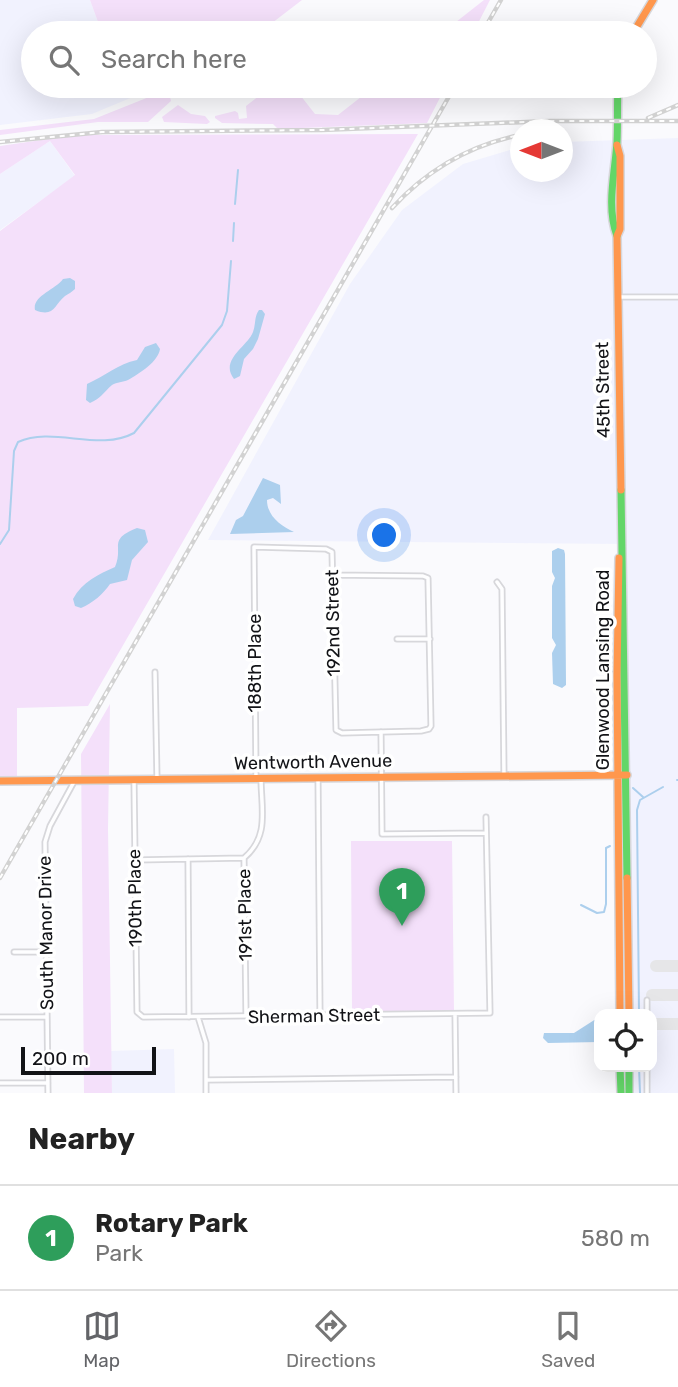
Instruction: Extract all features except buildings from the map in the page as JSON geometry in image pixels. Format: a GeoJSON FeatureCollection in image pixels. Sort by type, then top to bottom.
{"type":"FeatureCollection","features":[{"type":"Feature","properties":{"kind":"main road"},"geometry":{"type":"LineString","coordinates":[[640,21],[653,0]]}},
{"type":"Feature","properties":{"kind":"main road","name":"45th Street"},"geometry":{"type":"LineString","coordinates":[[618,98],[621,544]]}},
{"type":"Feature","properties":{"kind":"main road","name":"Glenwood Lansing Road"},"geometry":{"type":"LineString","coordinates":[[620,1009],[618,573],[621,544]]}},
{"type":"Feature","properties":{"kind":"main road","name":"Glenwood Lansing Road"},"geometry":{"type":"LineString","coordinates":[[621,544],[629,1009]]}},
{"type":"Feature","properties":{"kind":"main road","name":"Wentworth Avenue"},"geometry":{"type":"LineString","coordinates":[[0,781],[627,775]]}},
{"type":"Feature","properties":{"kind":"main road"},"geometry":{"type":"LineString","coordinates":[[620,1072],[621,1093]]}},
{"type":"Feature","properties":{"kind":"main road"},"geometry":{"type":"LineString","coordinates":[[629,1072],[629,1093]]}},
{"type":"Feature","properties":{"kind":"street"},"geometry":{"type":"LineString","coordinates":[[618,297],[678,298]]}},
{"type":"Feature","properties":{"kind":"street","name":"192nd Street"},"geometry":{"type":"LineString","coordinates":[[254,547],[328,549],[332,555],[336,730],[342,733],[381,732]]}},
{"type":"Feature","properties":{"kind":"street","name":"188th Place"},"geometry":{"type":"LineString","coordinates":[[254,547],[258,778]]}},
{"type":"Feature","properties":{"kind":"street"},"geometry":{"type":"LineString","coordinates":[[332,575],[428,578],[431,722],[429,729],[381,732],[382,834],[486,833],[486,817]]}},
{"type":"Feature","properties":{"kind":"street"},"geometry":{"type":"LineString","coordinates":[[497,582],[502,589],[504,776]]}},
{"type":"Feature","properties":{"kind":"street"},"geometry":{"type":"LineString","coordinates":[[397,639],[430,639]]}},
{"type":"Feature","properties":{"kind":"street"},"geometry":{"type":"LineString","coordinates":[[155,672],[157,779]]}},
{"type":"Feature","properties":{"kind":"street","name":"191st Place"},"geometry":{"type":"LineString","coordinates":[[246,1016],[244,858],[254,850],[261,835],[258,778]]}},
{"type":"Feature","properties":{"kind":"street"},"geometry":{"type":"LineString","coordinates":[[318,778],[320,1016]]}},
{"type":"Feature","properties":{"kind":"street","name":"South Manor Drive"},"geometry":{"type":"LineString","coordinates":[[48,1093],[45,842],[50,826],[75,780]]}},
{"type":"Feature","properties":{"kind":"street","name":"190th Place"},"geometry":{"type":"LineString","coordinates":[[134,781],[139,1016]]}},
{"type":"Feature","properties":{"kind":"street","name":"Sherman Street"},"geometry":{"type":"LineString","coordinates":[[139,1016],[489,1013],[486,833]]}},
{"type":"Feature","properties":{"kind":"street"},"geometry":{"type":"LineString","coordinates":[[135,860],[244,858]]}},
{"type":"Feature","properties":{"kind":"street"},"geometry":{"type":"LineString","coordinates":[[188,859],[189,1017]]}},
{"type":"Feature","properties":{"kind":"street"},"geometry":{"type":"LineString","coordinates":[[14,952],[46,952]]}},
{"type":"Feature","properties":{"kind":"street"},"geometry":{"type":"LineString","coordinates":[[647,1000],[647,1009]]}},
{"type":"Feature","properties":{"kind":"street"},"geometry":{"type":"LineString","coordinates":[[455,1014],[456,1093]]}},
{"type":"Feature","properties":{"kind":"street"},"geometry":{"type":"LineString","coordinates":[[0,1017],[47,1017]]}},
{"type":"Feature","properties":{"kind":"street"},"geometry":{"type":"LineString","coordinates":[[198,1017],[206,1043],[206,1093]]}},
{"type":"Feature","properties":{"kind":"street"},"geometry":{"type":"LineString","coordinates":[[647,1072],[647,1093]]}},
{"type":"Feature","properties":{"kind":"street"},"geometry":{"type":"LineString","coordinates":[[206,1080],[456,1077]]}},
{"type":"Feature","properties":{"kind":"street"},"geometry":{"type":"LineString","coordinates":[[0,1083],[48,1083]]}},
{"type":"Feature","properties":{"kind":"shaded area"},"geometry":{"type":"Polygon","coordinates":[[[0,0],[90,0],[98,21],[21,21],[21,98],[130,98],[92,114],[0,125],[0,0]]]}},
{"type":"Feature","properties":{"kind":"shaded area"},"geometry":{"type":"Polygon","coordinates":[[[90,0],[302,0],[275,21],[98,21],[90,0]]]}},
{"type":"Feature","properties":{"kind":"shaded area"},"geometry":{"type":"Polygon","coordinates":[[[484,0],[490,0],[479,21],[457,21],[484,0]]]}},
{"type":"Feature","properties":{"kind":"shaded area"},"geometry":{"type":"Polygon","coordinates":[[[146,98],[170,98],[171,101],[148,122],[98,122],[0,135],[0,130],[94,119],[146,98]]]}},
{"type":"Feature","properties":{"kind":"shaded area"},"geometry":{"type":"Polygon","coordinates":[[[256,98],[302,98],[315,114],[338,115],[360,98],[440,98],[427,123],[278,129],[273,124],[222,123],[215,118],[235,111],[239,119],[247,118],[246,106],[256,98]]]}},
{"type":"Feature","properties":{"kind":"shaded area"},"geometry":{"type":"Polygon","coordinates":[[[178,105],[191,114],[205,116],[210,122],[164,122],[162,117],[178,105]]]}},
{"type":"Feature","properties":{"kind":"shaded area"},"geometry":{"type":"Polygon","coordinates":[[[418,134],[88,706],[17,708],[17,777],[0,777],[0,231],[75,175],[50,141],[0,174],[0,146],[76,135],[418,134]]]}},
{"type":"Feature","properties":{"kind":"shaded area"},"geometry":{"type":"Polygon","coordinates":[[[678,138],[678,1093],[632,1093],[631,1072],[657,1072],[657,1009],[631,1009],[625,544],[208,540],[350,284],[402,210],[463,164],[510,150],[510,182],[573,182],[573,142],[678,138]]]}},
{"type":"Feature","properties":{"kind":"shaded area"},"geometry":{"type":"Polygon","coordinates":[[[50,141],[75,176],[0,230],[0,174],[50,141]]]}},
{"type":"Feature","properties":{"kind":"shaded area"},"geometry":{"type":"Polygon","coordinates":[[[110,704],[108,829],[112,1093],[84,1093],[81,754],[110,704]]]}},
{"type":"Feature","properties":{"kind":"shaded area"},"geometry":{"type":"Polygon","coordinates":[[[351,841],[452,841],[454,1011],[352,1011],[351,841]]]}},
{"type":"Feature","properties":{"kind":"shaded area"},"geometry":{"type":"Polygon","coordinates":[[[174,1049],[175,1093],[112,1093],[111,1051],[174,1049]]]}},
{"type":"Feature","properties":{"kind":"water"},"geometry":{"type":"Polygon","coordinates":[[[70,278],[75,281],[75,289],[50,311],[35,310],[40,297],[63,279],[70,278]]]}},
{"type":"Feature","properties":{"kind":"water"},"geometry":{"type":"Polygon","coordinates":[[[259,310],[265,314],[258,339],[244,359],[240,376],[234,379],[230,372],[232,359],[253,332],[259,310]]]}},
{"type":"Feature","properties":{"kind":"water"},"geometry":{"type":"Polygon","coordinates":[[[156,343],[160,349],[159,354],[148,367],[128,380],[112,385],[90,403],[86,400],[87,384],[137,360],[145,347],[156,343]]]}},
{"type":"Feature","properties":{"kind":"water"},"geometry":{"type":"Polygon","coordinates":[[[263,478],[280,485],[281,504],[273,498],[267,500],[269,511],[284,527],[294,532],[230,534],[236,520],[243,516],[263,478]]]}},
{"type":"Feature","properties":{"kind":"water"},"geometry":{"type":"Polygon","coordinates":[[[137,528],[145,530],[148,542],[132,560],[127,580],[110,584],[97,598],[81,608],[75,606],[73,599],[86,583],[115,567],[119,540],[137,528]]]}},
{"type":"Feature","properties":{"kind":"water"},"geometry":{"type":"Polygon","coordinates":[[[558,548],[564,550],[565,554],[566,685],[562,688],[553,684],[552,653],[556,645],[552,638],[552,586],[555,578],[552,572],[552,551],[558,548]]]}},
{"type":"Feature","properties":{"kind":"water"},"geometry":{"type":"Polygon","coordinates":[[[594,1020],[594,1042],[548,1043],[543,1038],[544,1033],[574,1033],[594,1020]]]}},
{"type":"Feature","properties":{"kind":"waterway"},"geometry":{"type":"LineString","coordinates":[[235,204],[238,170]]}},
{"type":"Feature","properties":{"kind":"waterway"},"geometry":{"type":"LineString","coordinates":[[233,241],[234,223]]}},
{"type":"Feature","properties":{"kind":"waterway"},"geometry":{"type":"LineString","coordinates":[[0,544],[9,530],[14,451],[18,442],[46,437],[106,440],[134,433],[222,325],[227,311],[231,261]]}},
{"type":"Feature","properties":{"kind":"waterway"},"geometry":{"type":"LineString","coordinates":[[639,1009],[637,810],[640,800],[663,787]]}},
{"type":"Feature","properties":{"kind":"waterway"},"geometry":{"type":"LineString","coordinates":[[633,788],[643,797]]}},
{"type":"Feature","properties":{"kind":"waterway"},"geometry":{"type":"LineString","coordinates":[[581,905],[597,913],[604,912],[606,848],[610,846]]}},
{"type":"Feature","properties":{"kind":"waterway"},"geometry":{"type":"LineString","coordinates":[[639,1072],[640,1093]]}},
{"type":"Feature","properties":{"kind":"taxiway"},"geometry":{"type":"LineString","coordinates":[[656,966],[678,966]]}},
{"type":"Feature","properties":{"kind":"taxiway"},"geometry":{"type":"LineString","coordinates":[[652,995],[678,995]]}},
{"type":"Feature","properties":{"kind":"taxiway"},"geometry":{"type":"LineString","coordinates":[[657,1024],[678,1024]]}},
{"type":"Feature","properties":{"kind":"railway"},"geometry":{"type":"LineString","coordinates":[[489,21],[501,0]]}},
{"type":"Feature","properties":{"kind":"railway"},"geometry":{"type":"LineString","coordinates":[[0,878],[448,98]]}},
{"type":"Feature","properties":{"kind":"railway"},"geometry":{"type":"LineString","coordinates":[[648,118],[678,105]]}},
{"type":"Feature","properties":{"kind":"railway"},"geometry":{"type":"LineString","coordinates":[[0,142],[102,132],[322,130],[550,121],[678,121]]}},
{"type":"Feature","properties":{"kind":"railway"},"geometry":{"type":"LineString","coordinates":[[392,208],[405,194],[450,161],[484,145],[510,137]]}},
{"type":"Feature","properties":{"kind":"traffic: fast"},"geometry":{"type":"LineString","coordinates":[[617,236],[612,213],[612,189],[618,98]]}},
{"type":"Feature","properties":{"kind":"traffic: fast"},"geometry":{"type":"LineString","coordinates":[[621,490],[627,878]]}},
{"type":"Feature","properties":{"kind":"traffic: fast"},"geometry":{"type":"LineString","coordinates":[[620,1072],[621,1093]]}},
{"type":"Feature","properties":{"kind":"traffic: fast"},"geometry":{"type":"LineString","coordinates":[[629,1072],[629,1093]]}},
{"type":"Feature","properties":{"kind":"traffic: slow"},"geometry":{"type":"LineString","coordinates":[[640,21],[653,0]]}},
{"type":"Feature","properties":{"kind":"traffic: slow"},"geometry":{"type":"LineString","coordinates":[[617,145],[620,156],[620,229],[617,236],[621,490]]}},
{"type":"Feature","properties":{"kind":"traffic: slow"},"geometry":{"type":"LineString","coordinates":[[619,558],[617,675],[620,1009]]}},
{"type":"Feature","properties":{"kind":"traffic: slow"},"geometry":{"type":"LineString","coordinates":[[0,781],[627,775]]}},
{"type":"Feature","properties":{"kind":"traffic: slow"},"geometry":{"type":"LineString","coordinates":[[627,878],[629,1009]]}},
{"type":"Feature","properties":{"kind":"place","name":"Rotary Park"},"geometry":{"type":"Point","coordinates":[402,926]}}]}
